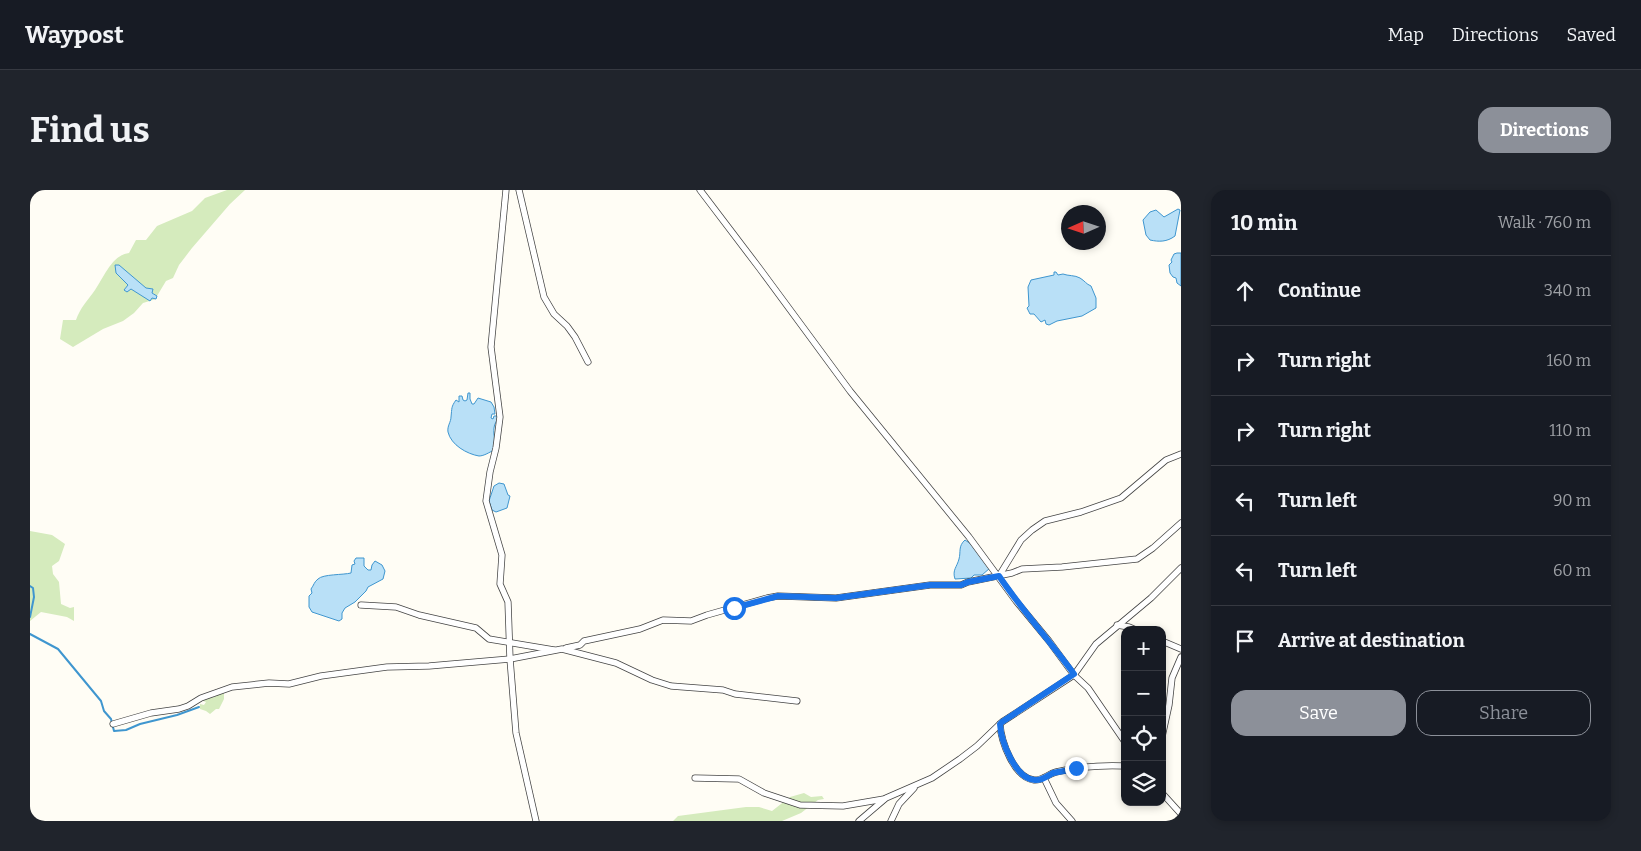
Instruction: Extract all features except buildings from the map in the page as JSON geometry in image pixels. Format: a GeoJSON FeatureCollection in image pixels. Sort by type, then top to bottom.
{"type":"FeatureCollection","features":[{"type":"Feature","properties":{"kind":"street"},"geometry":{"type":"LineString","coordinates":[[506,190],[491,347],[500,417],[486,501],[502,555],[500,584],[508,602],[516,733],[536,821]]}},
{"type":"Feature","properties":{"kind":"street"},"geometry":{"type":"LineString","coordinates":[[519,190],[544,297],[554,314],[567,326],[575,337],[588,362]]}},
{"type":"Feature","properties":{"kind":"street"},"geometry":{"type":"LineString","coordinates":[[700,190],[850,391],[999,576],[1016,601],[1049,640],[1074,674],[1088,688],[1121,736]]}},
{"type":"Feature","properties":{"kind":"street"},"geometry":{"type":"LineString","coordinates":[[999,576],[1021,540],[1045,521],[1081,512],[1121,498],[1166,460],[1181,454]]}},
{"type":"Feature","properties":{"kind":"street"},"geometry":{"type":"LineString","coordinates":[[112,724],[151,713],[179,709],[201,698],[232,687],[269,683],[289,684],[321,676],[387,667],[429,666],[510,659],[550,652],[580,645],[584,641],[640,630],[663,620],[691,621],[778,596],[836,598],[930,585],[961,585],[1022,569],[1137,559],[1153,548],[1181,523]]}},
{"type":"Feature","properties":{"kind":"street"},"geometry":{"type":"LineString","coordinates":[[695,778],[739,780],[764,793],[800,805],[843,806],[886,798],[917,785],[932,778],[977,746],[1000,724],[1074,674],[1096,644],[1151,598],[1181,568]]}},
{"type":"Feature","properties":{"kind":"street"},"geometry":{"type":"LineString","coordinates":[[361,604],[396,607],[420,615],[476,628],[489,639],[554,650]]}},
{"type":"Feature","properties":{"kind":"street"},"geometry":{"type":"LineString","coordinates":[[1117,626],[1121,626]]}},
{"type":"Feature","properties":{"kind":"street"},"geometry":{"type":"LineString","coordinates":[[580,636],[580,645]]}},
{"type":"Feature","properties":{"kind":"street"},"geometry":{"type":"LineString","coordinates":[[1166,643],[1181,649]]}},
{"type":"Feature","properties":{"kind":"street"},"geometry":{"type":"LineString","coordinates":[[562,649],[616,662],[652,680],[671,686],[724,690],[735,694],[797,701]]}},
{"type":"Feature","properties":{"kind":"street"},"geometry":{"type":"LineString","coordinates":[[1166,719],[1172,678],[1181,657]]}},
{"type":"Feature","properties":{"kind":"street"},"geometry":{"type":"LineString","coordinates":[[1000,724],[1002,738],[1018,771],[1034,780],[1044,778],[1055,772],[1076,768],[1121,766]]}},
{"type":"Feature","properties":{"kind":"street"},"geometry":{"type":"LineString","coordinates":[[1044,778],[1056,803],[1072,821]]}},
{"type":"Feature","properties":{"kind":"street"},"geometry":{"type":"LineString","coordinates":[[891,821],[899,804],[917,785]]}},
{"type":"Feature","properties":{"kind":"street"},"geometry":{"type":"LineString","coordinates":[[1166,797],[1181,814]]}},
{"type":"Feature","properties":{"kind":"street"},"geometry":{"type":"LineString","coordinates":[[859,821],[886,798]]}},
{"type":"Feature","properties":{"kind":"green space"},"geometry":{"type":"Polygon","coordinates":[[[227,190],[245,190],[230,204],[192,248],[179,265],[173,278],[166,281],[157,296],[136,281],[119,265],[116,273],[128,285],[124,290],[131,289],[150,300],[152,298],[156,299],[143,303],[123,321],[103,329],[73,347],[60,339],[63,320],[76,320],[109,267],[118,258],[129,253],[136,240],[146,240],[157,226],[192,211],[205,198],[227,190]]]}},
{"type":"Feature","properties":{"kind":"green space"},"geometry":{"type":"Polygon","coordinates":[[[30,531],[52,535],[65,544],[59,561],[52,566],[53,574],[59,582],[61,604],[70,608],[74,607],[74,621],[67,617],[41,612],[30,621],[30,531]]]}},
{"type":"Feature","properties":{"kind":"green space"},"geometry":{"type":"Polygon","coordinates":[[[224,693],[224,699],[219,709],[210,714],[200,709],[200,704],[204,705],[206,702],[203,699],[224,693]]]}},
{"type":"Feature","properties":{"kind":"green space"},"geometry":{"type":"Polygon","coordinates":[[[804,793],[811,797],[822,796],[824,799],[818,800],[801,813],[782,821],[673,821],[678,816],[746,807],[759,807],[772,811],[790,797],[804,793]]]}},
{"type":"Feature","properties":{"kind":"water"},"geometry":{"type":"Polygon","coordinates":[[[1178,209],[1180,210],[1175,236],[1163,241],[1150,240],[1146,235],[1143,220],[1150,212],[1156,210],[1164,217],[1178,209]]]}},
{"type":"Feature","properties":{"kind":"water"},"geometry":{"type":"Polygon","coordinates":[[[1181,253],[1181,286],[1170,273],[1169,265],[1174,254],[1181,253]]]}},
{"type":"Feature","properties":{"kind":"water"},"geometry":{"type":"Polygon","coordinates":[[[115,265],[119,265],[146,288],[153,289],[152,293],[157,296],[156,299],[152,298],[150,301],[131,289],[127,292],[124,290],[128,285],[116,273],[115,265]]]}},
{"type":"Feature","properties":{"kind":"water"},"geometry":{"type":"Polygon","coordinates":[[[1054,272],[1058,275],[1078,277],[1091,286],[1096,298],[1096,308],[1082,316],[1057,321],[1049,325],[1046,324],[1045,320],[1041,322],[1034,314],[1030,314],[1027,308],[1029,306],[1028,287],[1031,280],[1054,275],[1054,272]]]}},
{"type":"Feature","properties":{"kind":"water"},"geometry":{"type":"Polygon","coordinates":[[[468,393],[470,393],[472,404],[478,398],[491,402],[495,414],[492,414],[491,418],[493,419],[494,416],[498,416],[494,426],[494,450],[481,456],[460,448],[452,441],[448,432],[453,404],[456,400],[459,402],[459,396],[462,396],[465,401],[467,400],[468,393]]]}},
{"type":"Feature","properties":{"kind":"water"},"geometry":{"type":"Polygon","coordinates":[[[499,483],[504,484],[510,496],[507,508],[496,512],[492,510],[489,501],[494,486],[499,483]]]}},
{"type":"Feature","properties":{"kind":"water"},"geometry":{"type":"Polygon","coordinates":[[[965,540],[971,544],[990,568],[982,575],[955,579],[954,571],[965,540]]]}},
{"type":"Feature","properties":{"kind":"water"},"geometry":{"type":"Polygon","coordinates":[[[356,558],[364,558],[364,566],[368,570],[371,570],[375,561],[382,565],[385,571],[383,579],[368,587],[355,602],[345,608],[342,613],[342,619],[339,621],[312,612],[309,607],[309,596],[316,581],[324,576],[351,573],[352,565],[355,564],[356,558]]]}},
{"type":"Feature","properties":{"kind":"waterway"},"geometry":{"type":"LineString","coordinates":[[30,586],[33,588],[34,597],[30,617]]}},
{"type":"Feature","properties":{"kind":"waterway"},"geometry":{"type":"LineString","coordinates":[[30,634],[58,649],[101,701],[104,711],[111,719],[114,731],[126,730],[140,724],[177,715],[199,707]]}},
{"type":"Feature","properties":{"kind":"route"},"geometry":{"type":"LineString","coordinates":[[734,608],[778,596],[826,599],[930,585],[961,585],[999,576],[1016,601],[1049,640],[1074,674],[1002,722],[1000,724],[1002,738],[1018,771],[1029,779],[1037,780],[1055,772],[1076,768]]}}]}
